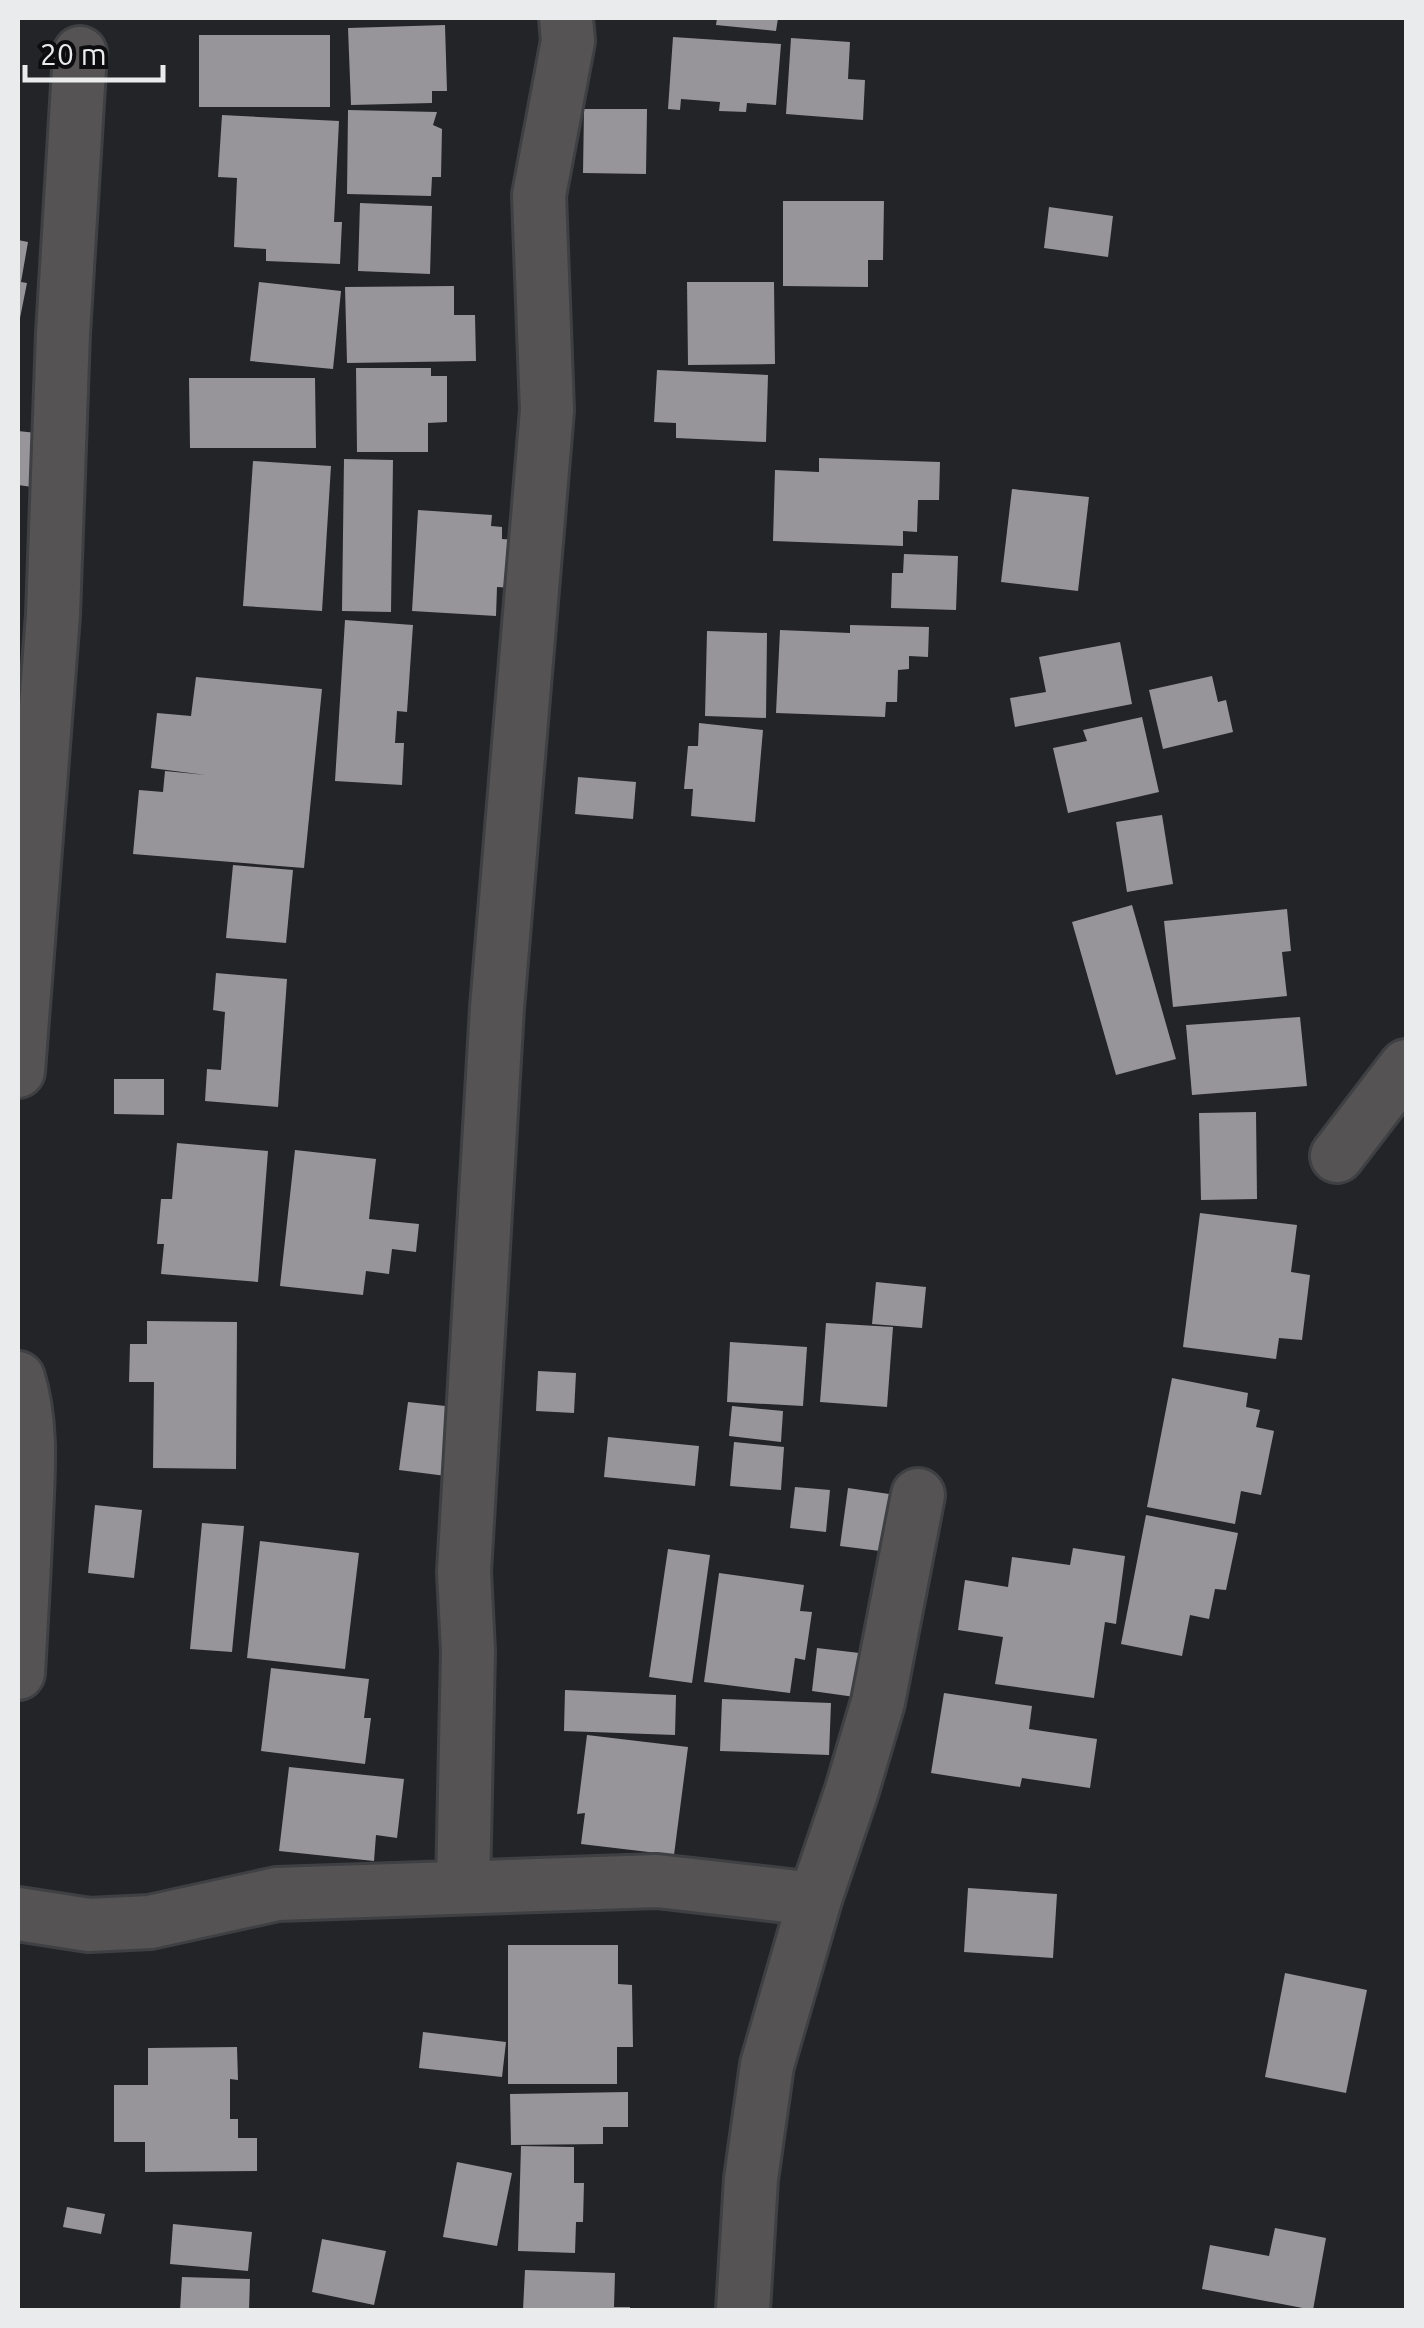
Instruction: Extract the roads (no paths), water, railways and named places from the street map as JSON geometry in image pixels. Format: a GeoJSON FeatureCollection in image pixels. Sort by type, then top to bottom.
{"type":"FeatureCollection","features":[{"type":"Feature","properties":{"kind":"street"},"geometry":{"type":"LineString","coordinates":[[463,1886],[468,1651],[464,1572],[497,1008],[546,410],[539,195],[568,42],[566,18]]}},
{"type":"Feature","properties":{"kind":"street"},"geometry":{"type":"LineString","coordinates":[[18,1071],[53,615],[63,333],[80,53]]}},
{"type":"Feature","properties":{"kind":"street"},"geometry":{"type":"LineString","coordinates":[[1337,1156],[1406,1066]]}},
{"type":"Feature","properties":{"kind":"street"},"geometry":{"type":"LineString","coordinates":[[18,1378],[24,1397],[28,1450],[21,1538],[18,1673]]}},
{"type":"Feature","properties":{"kind":"street"},"geometry":{"type":"LineString","coordinates":[[743,2310],[751,2180],[767,2066],[878,1702],[918,1495]]}},
{"type":"Feature","properties":{"kind":"street"},"geometry":{"type":"LineString","coordinates":[[18,1914],[89,1925],[150,1922],[277,1894],[657,1881],[815,1899]]}}]}
